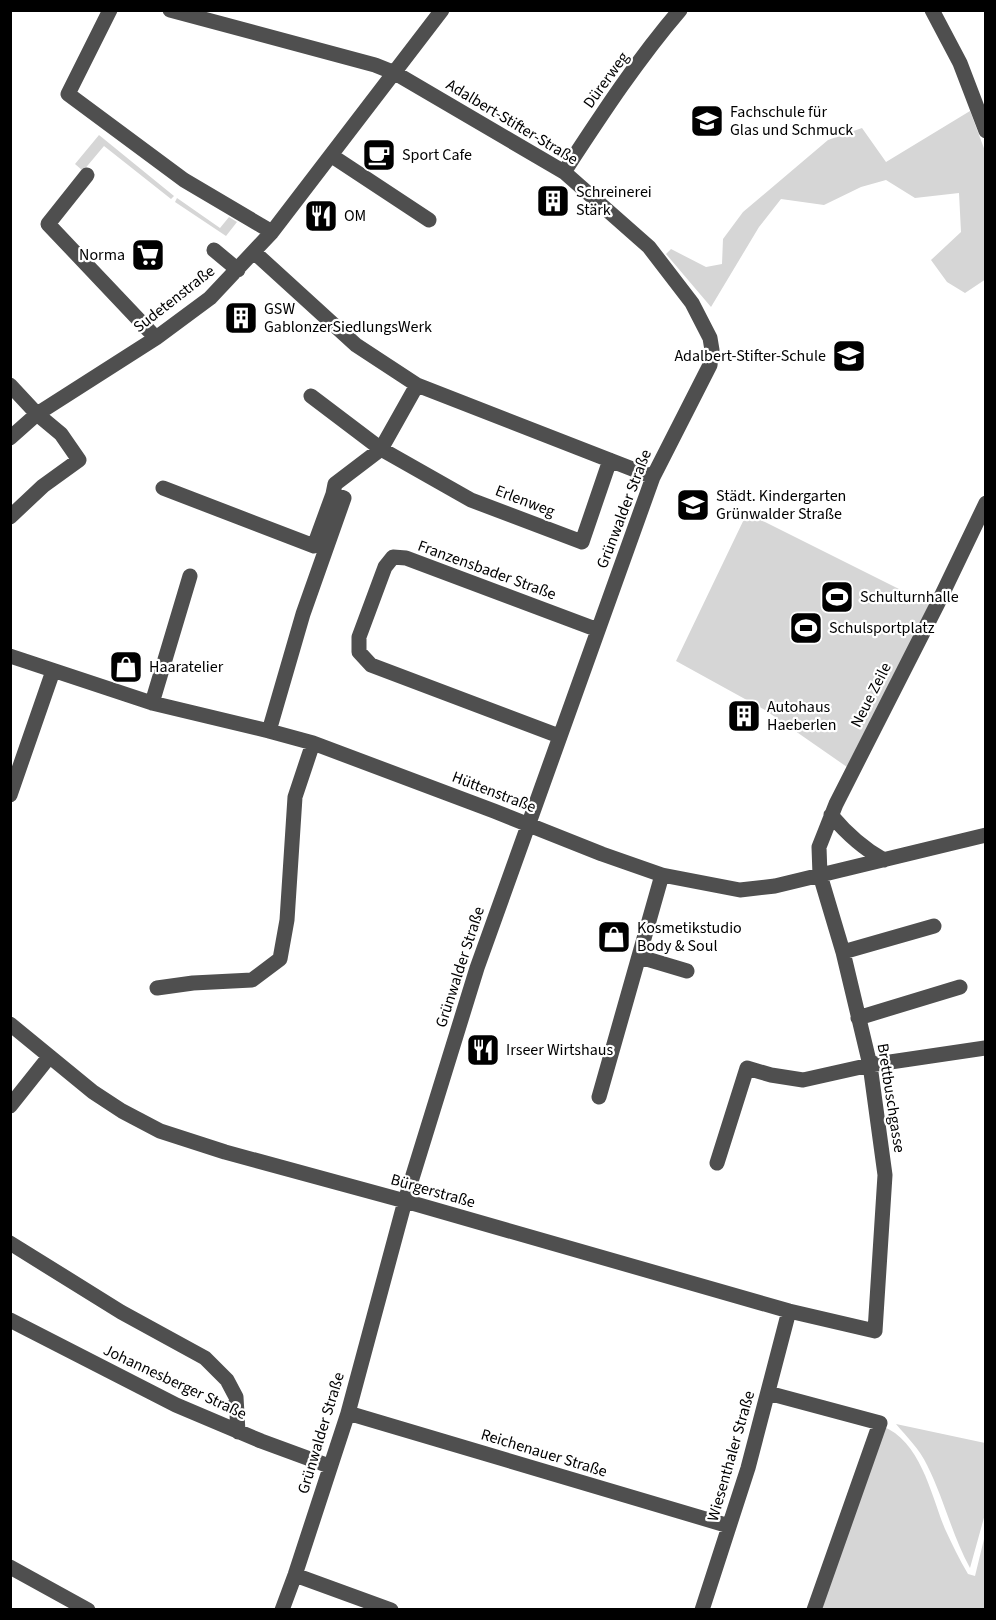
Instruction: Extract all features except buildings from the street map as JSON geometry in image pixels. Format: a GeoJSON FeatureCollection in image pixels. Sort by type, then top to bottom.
{"type":"FeatureCollection","features":[{"type":"Feature","properties":{"kind":"street"},"geometry":{"type":"LineString","coordinates":[[110,10],[68,94],[184,180],[272,232]]}},
{"type":"Feature","properties":{"kind":"street","name":"Adalbert-Stifter-Straße"},"geometry":{"type":"LineString","coordinates":[[170,10],[375,64],[395,73],[564,172],[649,247],[692,303],[710,338],[712,350]]}},
{"type":"Feature","properties":{"kind":"street","name":"Sudetenstraße"},"geometry":{"type":"LineString","coordinates":[[10,438],[37,414],[156,338],[210,298],[272,232],[442,10]]}},
{"type":"Feature","properties":{"kind":"street","name":"Dürerweg"},"geometry":{"type":"LineString","coordinates":[[564,172],[611,103],[680,10]]}},
{"type":"Feature","properties":{"kind":"street"},"geometry":{"type":"LineString","coordinates":[[932,10],[960,63],[986,131]]}},
{"type":"Feature","properties":{"kind":"street"},"geometry":{"type":"LineString","coordinates":[[332,156],[429,220]]}},
{"type":"Feature","properties":{"kind":"street"},"geometry":{"type":"LineString","coordinates":[[87,175],[48,224],[156,338]]}},
{"type":"Feature","properties":{"kind":"street"},"geometry":{"type":"LineString","coordinates":[[214,250],[238,270]]}},
{"type":"Feature","properties":{"kind":"street"},"geometry":{"type":"LineString","coordinates":[[254,252],[356,345],[417,385],[652,477]]}},
{"type":"Feature","properties":{"kind":"street","name":"Grünwalder Straße"},"geometry":{"type":"LineString","coordinates":[[282,1610],[348,1413],[405,1201],[477,968],[652,477],[710,365],[712,350]]}},
{"type":"Feature","properties":{"kind":"street"},"geometry":{"type":"LineString","coordinates":[[10,385],[37,414],[61,434],[79,460],[43,486],[10,517]]}},
{"type":"Feature","properties":{"kind":"street"},"geometry":{"type":"LineString","coordinates":[[163,488],[314,546],[335,484],[381,449],[417,385]]}},
{"type":"Feature","properties":{"kind":"street","name":"Erlenweg"},"geometry":{"type":"LineString","coordinates":[[311,396],[381,449],[471,500],[582,542],[610,460]]}},
{"type":"Feature","properties":{"kind":"street"},"geometry":{"type":"LineString","coordinates":[[270,731],[304,612],[344,498],[333,494]]}},
{"type":"Feature","properties":{"kind":"street","name":"Neue Zeile"},"geometry":{"type":"LineString","coordinates":[[820,875],[819,847],[831,815],[948,584],[986,503]]}},
{"type":"Feature","properties":{"kind":"street","name":"Franzensbader Straße"},"geometry":{"type":"LineString","coordinates":[[559,736],[371,665],[359,652],[359,637],[385,567],[393,557],[406,558],[598,630]]}},
{"type":"Feature","properties":{"kind":"street"},"geometry":{"type":"LineString","coordinates":[[152,703],[190,576]]}},
{"type":"Feature","properties":{"kind":"street","name":"Hüttenstraße"},"geometry":{"type":"LineString","coordinates":[[10,656],[152,703],[270,731],[313,744],[662,875],[740,890],[775,886],[986,835]]}},
{"type":"Feature","properties":{"kind":"street"},"geometry":{"type":"LineString","coordinates":[[10,795],[53,671]]}},
{"type":"Feature","properties":{"kind":"street"},"geometry":{"type":"LineString","coordinates":[[157,988],[193,983],[252,980],[280,959],[287,920],[295,797],[313,744]]}},
{"type":"Feature","properties":{"kind":"street"},"geometry":{"type":"LineString","coordinates":[[831,815],[846,834],[884,860]]}},
{"type":"Feature","properties":{"kind":"street"},"geometry":{"type":"LineString","coordinates":[[599,1097],[662,875]]}},
{"type":"Feature","properties":{"kind":"street","name":"Brettbuschgasse"},"geometry":{"type":"LineString","coordinates":[[820,875],[843,952],[870,1065],[885,1175],[875,1331]]}},
{"type":"Feature","properties":{"kind":"street"},"geometry":{"type":"LineString","coordinates":[[843,952],[934,926]]}},
{"type":"Feature","properties":{"kind":"street"},"geometry":{"type":"LineString","coordinates":[[640,957],[687,971]]}},
{"type":"Feature","properties":{"kind":"street"},"geometry":{"type":"LineString","coordinates":[[858,1018],[960,987]]}},
{"type":"Feature","properties":{"kind":"street","name":"Bürgerstraße"},"geometry":{"type":"LineString","coordinates":[[10,1024],[93,1092],[122,1111],[160,1131],[225,1152],[789,1311],[875,1331]]}},
{"type":"Feature","properties":{"kind":"street"},"geometry":{"type":"LineString","coordinates":[[717,1163],[747,1068],[771,1075],[803,1080],[870,1065],[985,1048]]}},
{"type":"Feature","properties":{"kind":"street"},"geometry":{"type":"LineString","coordinates":[[10,1106],[49,1057]]}},
{"type":"Feature","properties":{"kind":"street"},"geometry":{"type":"LineString","coordinates":[[10,1243],[121,1312],[205,1358],[227,1380],[236,1397],[238,1432]]}},
{"type":"Feature","properties":{"kind":"street","name":"Wiesenthaler Straße"},"geometry":{"type":"LineString","coordinates":[[702,1610],[768,1393],[789,1311]]}},
{"type":"Feature","properties":{"kind":"street","name":"Johannesberger Straße"},"geometry":{"type":"LineString","coordinates":[[10,1320],[176,1405],[238,1432],[329,1466]]}},
{"type":"Feature","properties":{"kind":"street"},"geometry":{"type":"LineString","coordinates":[[768,1393],[880,1423],[814,1610]]}},
{"type":"Feature","properties":{"kind":"street","name":"Reichenauer Straße"},"geometry":{"type":"LineString","coordinates":[[348,1413],[729,1527]]}},
{"type":"Feature","properties":{"kind":"street"},"geometry":{"type":"LineString","coordinates":[[10,1567],[86,1609]]}},
{"type":"Feature","properties":{"kind":"street"},"geometry":{"type":"LineString","coordinates":[[295,1575],[391,1610]]}},
{"type":"Feature","properties":{"kind":"shaded area"},"geometry":{"type":"Polygon","coordinates":[[[970,111],[985,151],[986,279],[965,293],[947,282],[931,260],[961,232],[959,193],[915,198],[886,180],[861,187],[824,205],[781,199],[759,227],[711,307],[666,254],[671,249],[706,267],[722,264],[723,239],[743,212],[828,140],[862,128],[886,162],[970,111]]]}},
{"type":"Feature","properties":{"kind":"shaded area"},"geometry":{"type":"Polygon","coordinates":[[[99,135],[174,196],[171,199],[104,146],[83,171],[75,164],[99,135]]]}},
{"type":"Feature","properties":{"kind":"shaded area"},"geometry":{"type":"Polygon","coordinates":[[[177,198],[220,228],[229,217],[237,222],[226,236],[175,202],[177,198]]]}},
{"type":"Feature","properties":{"kind":"shaded area","name":"Schulsportplatz"},"geometry":{"type":"Polygon","coordinates":[[[747,513],[931,605],[847,767],[765,710],[676,661],[747,513]]]}},
{"type":"Feature","properties":{"kind":"shaded area"},"geometry":{"type":"Polygon","coordinates":[[[896,1424],[985,1443],[985,1514],[970,1568],[924,1459],[896,1424]]]}},
{"type":"Feature","properties":{"kind":"shaded area"},"geometry":{"type":"Polygon","coordinates":[[[882,1426],[895,1433],[915,1456],[923,1470],[945,1529],[968,1574],[975,1576],[985,1535],[985,1609],[817,1610],[882,1426]]]}},
{"type":"Feature","properties":{"kind":"place","name":"Fachschule für Glas und Schmuck"},"geometry":{"type":"Point","coordinates":[707,121]}},
{"type":"Feature","properties":{"kind":"place","name":"Sport Cafe"},"geometry":{"type":"Point","coordinates":[379,155]}},
{"type":"Feature","properties":{"kind":"place","name":"Schreinerei Stärk"},"geometry":{"type":"Point","coordinates":[553,201]}},
{"type":"Feature","properties":{"kind":"place","name":"OM"},"geometry":{"type":"Point","coordinates":[321,216]}},
{"type":"Feature","properties":{"kind":"place","name":"Norma"},"geometry":{"type":"Point","coordinates":[148,255]}},
{"type":"Feature","properties":{"kind":"place","name":"GSW GablonzerSiedlungsWerk"},"geometry":{"type":"Point","coordinates":[241,318]}},
{"type":"Feature","properties":{"kind":"place","name":"Adalbert-Stifter-Schule"},"geometry":{"type":"Point","coordinates":[849,356]}},
{"type":"Feature","properties":{"kind":"place","name":"Städt. Kindergarten Grünwalder Straße"},"geometry":{"type":"Point","coordinates":[693,505]}},
{"type":"Feature","properties":{"kind":"place","name":"Schulturnhalle"},"geometry":{"type":"Point","coordinates":[837,597]}},
{"type":"Feature","properties":{"kind":"place","name":"Schulsportplatz"},"geometry":{"type":"Point","coordinates":[806,628]}},
{"type":"Feature","properties":{"kind":"place","name":"Haaratelier"},"geometry":{"type":"Point","coordinates":[126,667]}},
{"type":"Feature","properties":{"kind":"place","name":"Autohaus Haeberlen"},"geometry":{"type":"Point","coordinates":[744,716]}},
{"type":"Feature","properties":{"kind":"place","name":"Kosmetikstudio Body & Soul"},"geometry":{"type":"Point","coordinates":[614,937]}},
{"type":"Feature","properties":{"kind":"place","name":"Irseer Wirtshaus"},"geometry":{"type":"Point","coordinates":[483,1050]}}]}
